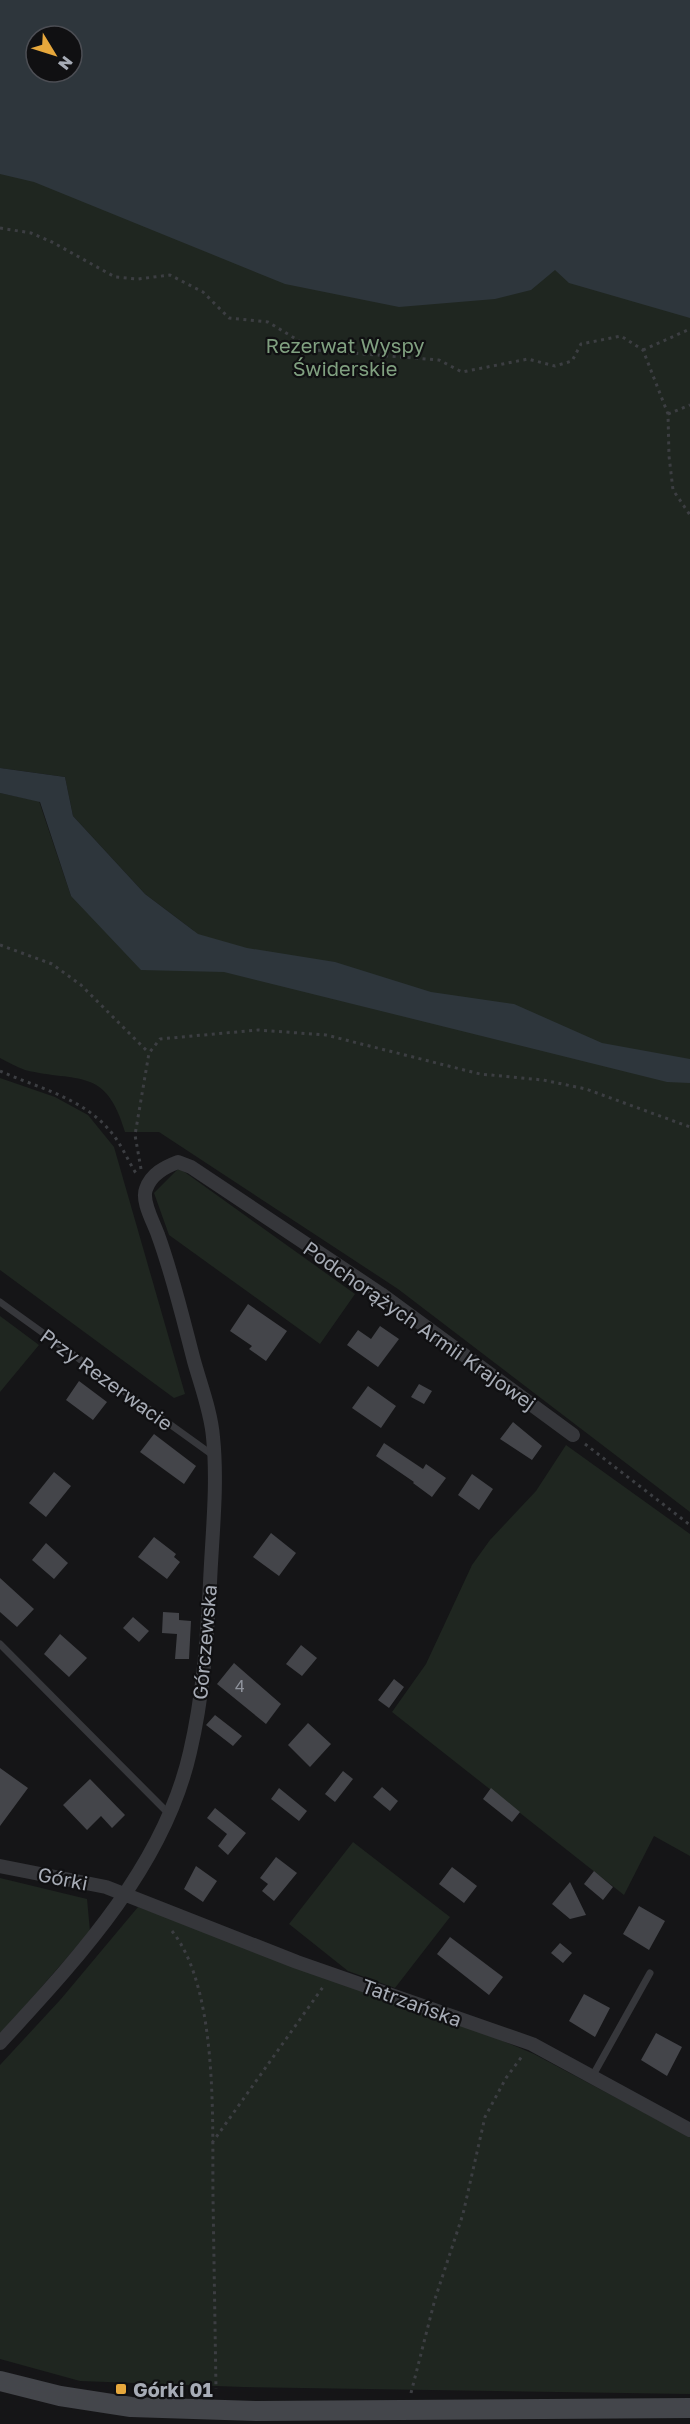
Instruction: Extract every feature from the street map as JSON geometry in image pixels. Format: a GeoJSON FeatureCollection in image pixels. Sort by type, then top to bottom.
{"type":"FeatureCollection","features":[{"type":"Feature","properties":{"kind":"main road"},"geometry":{"type":"LineString","coordinates":[[0,2381],[60,2396],[131,2407],[256,2411],[690,2408]]}},
{"type":"Feature","properties":{"kind":"street","name":"Podchorążych Armii Krajowej"},"geometry":{"type":"LineString","coordinates":[[145,1190],[155,1175],[164,1167],[178,1162],[191,1167],[381,1294],[573,1435]]}},
{"type":"Feature","properties":{"kind":"street","name":"Górczewska"},"geometry":{"type":"LineString","coordinates":[[0,2043],[93,1938],[125,1894],[169,1814],[190,1753],[198,1711],[209,1623],[214,1456],[209,1418],[169,1265],[146,1202],[145,1190]]}},
{"type":"Feature","properties":{"kind":"street","name":"Górki"},"geometry":{"type":"LineString","coordinates":[[0,1866],[105,1887],[125,1894]]}},
{"type":"Feature","properties":{"kind":"street","name":"Tatrzańska"},"geometry":{"type":"LineString","coordinates":[[125,1894],[297,1962],[532,2044],[690,2130]]}},
{"type":"Feature","properties":{"kind":"lane","name":"Przy Rezerwacie"},"geometry":{"type":"LineString","coordinates":[[0,1302],[214,1456]]}},
{"type":"Feature","properties":{"kind":"lane"},"geometry":{"type":"LineString","coordinates":[[0,1644],[169,1814]]}},
{"type":"Feature","properties":{"kind":"lane"},"geometry":{"type":"LineString","coordinates":[[592,2077],[650,1973]]}},
{"type":"Feature","properties":{"kind":"path"},"geometry":{"type":"LineString","coordinates":[[0,228],[31,233],[115,277],[138,279],[170,275],[203,292],[229,318],[267,322],[314,350],[439,360],[462,372],[528,359],[555,366],[572,361],[581,344],[621,336],[643,350],[668,414],[673,490],[690,515]]}},
{"type":"Feature","properties":{"kind":"path"},"geometry":{"type":"LineString","coordinates":[[643,350],[690,328]]}},
{"type":"Feature","properties":{"kind":"path"},"geometry":{"type":"LineString","coordinates":[[668,414],[690,405]]}},
{"type":"Feature","properties":{"kind":"path"},"geometry":{"type":"LineString","coordinates":[[0,945],[51,964],[81,985],[149,1053]]}},
{"type":"Feature","properties":{"kind":"path"},"geometry":{"type":"LineString","coordinates":[[145,1190],[135,1135],[149,1053],[160,1039],[258,1030],[326,1035],[480,1074],[543,1080],[586,1089],[690,1127]]}},
{"type":"Feature","properties":{"kind":"path"},"geometry":{"type":"LineString","coordinates":[[0,1071],[52,1092],[91,1112],[111,1131],[145,1190]]}},
{"type":"Feature","properties":{"kind":"path"},"geometry":{"type":"LineString","coordinates":[[573,1435],[690,1525]]}},
{"type":"Feature","properties":{"kind":"path"},"geometry":{"type":"LineString","coordinates":[[171,1928],[193,1971],[205,2012],[211,2088],[216,2389]]}},
{"type":"Feature","properties":{"kind":"path"},"geometry":{"type":"LineString","coordinates":[[212,2143],[333,1974]]}},
{"type":"Feature","properties":{"kind":"path"},"geometry":{"type":"LineString","coordinates":[[407,2410],[435,2299],[463,2214],[485,2117],[506,2078],[532,2044]]}},
{"type":"Feature","properties":{"kind":"green space","name":"Rezerwat Wyspy Świderskie"},"geometry":{"type":"Polygon","coordinates":[[[0,0],[690,0],[690,1512],[398,1289],[159,1132],[125,1132],[109,1096],[99,1087],[75,1078],[25,1070],[0,1058],[0,793],[39,801],[71,896],[194,931],[145,894],[73,816],[65,777],[0,768],[0,0]]]}},
{"type":"Feature","properties":{"kind":"green space"},"geometry":{"type":"Polygon","coordinates":[[[0,1078],[55,1097],[88,1115],[114,1147],[185,1394],[174,1398],[0,1270],[0,1078]]]}},
{"type":"Feature","properties":{"kind":"green space"},"geometry":{"type":"Polygon","coordinates":[[[179,1168],[355,1294],[320,1344],[169,1235],[154,1193],[179,1168]]]}},
{"type":"Feature","properties":{"kind":"green space"},"geometry":{"type":"Polygon","coordinates":[[[0,1316],[39,1345],[0,1392],[0,1316]]]}},
{"type":"Feature","properties":{"kind":"green space"},"geometry":{"type":"Polygon","coordinates":[[[566,1445],[690,1534],[690,1856],[654,1836],[624,1895],[392,1712],[426,1664],[472,1565],[490,1540],[536,1491],[566,1445]]]}},
{"type":"Feature","properties":{"kind":"green space"},"geometry":{"type":"Polygon","coordinates":[[[353,1842],[450,1917],[395,1988],[348,1971],[289,1924],[353,1842]]]}},
{"type":"Feature","properties":{"kind":"green space"},"geometry":{"type":"Polygon","coordinates":[[[0,1878],[87,1899],[90,1931],[0,2035],[0,1878]]]}},
{"type":"Feature","properties":{"kind":"green space"},"geometry":{"type":"Polygon","coordinates":[[[138,1907],[458,2022],[534,2054],[690,2137],[690,2394],[243,2387],[80,2381],[0,2359],[0,2065],[61,1999],[138,1907]]]}},
{"type":"Feature","properties":{"kind":"shaded area"},"geometry":{"type":"Polygon","coordinates":[[[0,0],[690,0],[690,318],[569,283],[555,270],[531,290],[495,299],[399,307],[285,284],[34,182],[0,174],[0,0]]]}},
{"type":"Feature","properties":{"kind":"shaded area"},"geometry":{"type":"Polygon","coordinates":[[[0,768],[65,777],[73,816],[145,894],[198,934],[247,948],[335,962],[431,992],[514,1004],[602,1043],[690,1059],[690,1083],[667,1082],[224,972],[141,970],[71,896],[40,802],[0,793],[0,768]]]}},
{"type":"Feature","properties":{"kind":"building"},"geometry":{"type":"Polygon","coordinates":[[[248,1304],[287,1331],[266,1361],[249,1349],[252,1346],[230,1331],[248,1304]]]}},
{"type":"Feature","properties":{"kind":"building"},"geometry":{"type":"Polygon","coordinates":[[[380,1326],[399,1339],[378,1367],[347,1345],[358,1330],[371,1339],[380,1326]]]}},
{"type":"Feature","properties":{"kind":"building"},"geometry":{"type":"Polygon","coordinates":[[[79,1381],[107,1402],[93,1420],[66,1400],[79,1381]]]}},
{"type":"Feature","properties":{"kind":"building"},"geometry":{"type":"Polygon","coordinates":[[[419,1384],[432,1391],[424,1404],[411,1397],[419,1384]]]}},
{"type":"Feature","properties":{"kind":"building"},"geometry":{"type":"Polygon","coordinates":[[[368,1386],[396,1406],[381,1428],[352,1408],[368,1386]]]}},
{"type":"Feature","properties":{"kind":"building"},"geometry":{"type":"Polygon","coordinates":[[[513,1422],[542,1446],[532,1460],[500,1439],[513,1422]]]}},
{"type":"Feature","properties":{"kind":"building"},"geometry":{"type":"Polygon","coordinates":[[[154,1434],[196,1466],[184,1484],[140,1452],[154,1434]]]}},
{"type":"Feature","properties":{"kind":"building"},"geometry":{"type":"Polygon","coordinates":[[[384,1443],[423,1469],[426,1464],[446,1478],[432,1497],[376,1456],[384,1443]]]}},
{"type":"Feature","properties":{"kind":"building"},"geometry":{"type":"Polygon","coordinates":[[[54,1472],[71,1486],[46,1517],[29,1503],[54,1472]]]}},
{"type":"Feature","properties":{"kind":"building"},"geometry":{"type":"Polygon","coordinates":[[[472,1474],[493,1489],[479,1510],[458,1495],[472,1474]]]}},
{"type":"Feature","properties":{"kind":"building"},"geometry":{"type":"Polygon","coordinates":[[[271,1533],[296,1553],[279,1576],[253,1557],[271,1533]]]}},
{"type":"Feature","properties":{"kind":"building"},"geometry":{"type":"Polygon","coordinates":[[[154,1537],[176,1554],[174,1557],[180,1562],[167,1579],[138,1557],[154,1537]]]}},
{"type":"Feature","properties":{"kind":"building"},"geometry":{"type":"Polygon","coordinates":[[[46,1543],[68,1563],[54,1579],[32,1560],[46,1543]]]}},
{"type":"Feature","properties":{"kind":"building"},"geometry":{"type":"Polygon","coordinates":[[[0,1578],[34,1609],[17,1627],[0,1612],[0,1578]]]}},
{"type":"Feature","properties":{"kind":"building"},"geometry":{"type":"Polygon","coordinates":[[[163,1612],[179,1613],[179,1620],[191,1621],[189,1659],[175,1659],[177,1634],[162,1633],[163,1612]]]}},
{"type":"Feature","properties":{"kind":"building"},"geometry":{"type":"Polygon","coordinates":[[[133,1617],[149,1631],[139,1642],[123,1628],[133,1617]]]}},
{"type":"Feature","properties":{"kind":"building"},"geometry":{"type":"Polygon","coordinates":[[[60,1634],[87,1658],[69,1677],[44,1654],[60,1634]]]}},
{"type":"Feature","properties":{"kind":"building"},"geometry":{"type":"Polygon","coordinates":[[[301,1645],[317,1658],[302,1676],[286,1664],[301,1645]]]}},
{"type":"Feature","properties":{"kind":"building"},"geometry":{"type":"Polygon","coordinates":[[[234,1663],[281,1704],[266,1724],[217,1684],[234,1663]]]}},
{"type":"Feature","properties":{"kind":"building"},"geometry":{"type":"Polygon","coordinates":[[[394,1679],[404,1687],[389,1708],[378,1700],[394,1679]]]}},
{"type":"Feature","properties":{"kind":"building"},"geometry":{"type":"Polygon","coordinates":[[[215,1715],[242,1736],[233,1746],[206,1725],[215,1715]]]}},
{"type":"Feature","properties":{"kind":"building"},"geometry":{"type":"Polygon","coordinates":[[[308,1723],[331,1744],[310,1767],[288,1745],[308,1723]]]}},
{"type":"Feature","properties":{"kind":"building"},"geometry":{"type":"Polygon","coordinates":[[[0,1768],[28,1788],[0,1826],[0,1768]]]}},
{"type":"Feature","properties":{"kind":"building"},"geometry":{"type":"Polygon","coordinates":[[[343,1771],[353,1779],[335,1802],[325,1794],[343,1771]]]}},
{"type":"Feature","properties":{"kind":"building"},"geometry":{"type":"Polygon","coordinates":[[[90,1779],[125,1815],[112,1828],[101,1816],[87,1830],[63,1805],[90,1779]]]}},
{"type":"Feature","properties":{"kind":"building"},"geometry":{"type":"Polygon","coordinates":[[[382,1787],[398,1801],[390,1811],[373,1797],[382,1787]]]}},
{"type":"Feature","properties":{"kind":"building"},"geometry":{"type":"Polygon","coordinates":[[[279,1788],[307,1811],[299,1821],[271,1799],[279,1788]]]}},
{"type":"Feature","properties":{"kind":"building"},"geometry":{"type":"Polygon","coordinates":[[[491,1788],[520,1812],[512,1822],[483,1799],[491,1788]]]}},
{"type":"Feature","properties":{"kind":"building"},"geometry":{"type":"Polygon","coordinates":[[[215,1808],[246,1833],[228,1855],[218,1846],[227,1834],[207,1818],[215,1808]]]}},
{"type":"Feature","properties":{"kind":"building"},"geometry":{"type":"Polygon","coordinates":[[[276,1857],[297,1873],[274,1901],[262,1891],[268,1884],[260,1878],[276,1857]]]}},
{"type":"Feature","properties":{"kind":"building"},"geometry":{"type":"Polygon","coordinates":[[[196,1866],[217,1881],[203,1902],[184,1889],[196,1866]]]}},
{"type":"Feature","properties":{"kind":"building"},"geometry":{"type":"Polygon","coordinates":[[[452,1867],[477,1886],[464,1903],[439,1884],[452,1867]]]}},
{"type":"Feature","properties":{"kind":"building"},"geometry":{"type":"Polygon","coordinates":[[[594,1871],[613,1887],[603,1900],[584,1884],[594,1871]]]}},
{"type":"Feature","properties":{"kind":"building"},"geometry":{"type":"Polygon","coordinates":[[[570,1882],[586,1915],[570,1919],[552,1904],[570,1882]]]}},
{"type":"Feature","properties":{"kind":"building"},"geometry":{"type":"Polygon","coordinates":[[[639,1906],[665,1921],[649,1950],[623,1934],[639,1906]]]}},
{"type":"Feature","properties":{"kind":"building"},"geometry":{"type":"Polygon","coordinates":[[[450,1937],[503,1977],[489,1995],[437,1954],[450,1937]]]}},
{"type":"Feature","properties":{"kind":"building"},"geometry":{"type":"Polygon","coordinates":[[[560,1943],[572,1953],[563,1963],[551,1953],[560,1943]]]}},
{"type":"Feature","properties":{"kind":"building"},"geometry":{"type":"Polygon","coordinates":[[[584,1994],[610,2008],[595,2037],[569,2021],[584,1994]]]}},
{"type":"Feature","properties":{"kind":"building"},"geometry":{"type":"Polygon","coordinates":[[[656,2033],[682,2047],[667,2076],[641,2060],[656,2033]]]}},
{"type":"Feature","properties":{"kind":"place","name":"Górki 01"},"geometry":{"type":"Point","coordinates":[121,2389]}}]}
